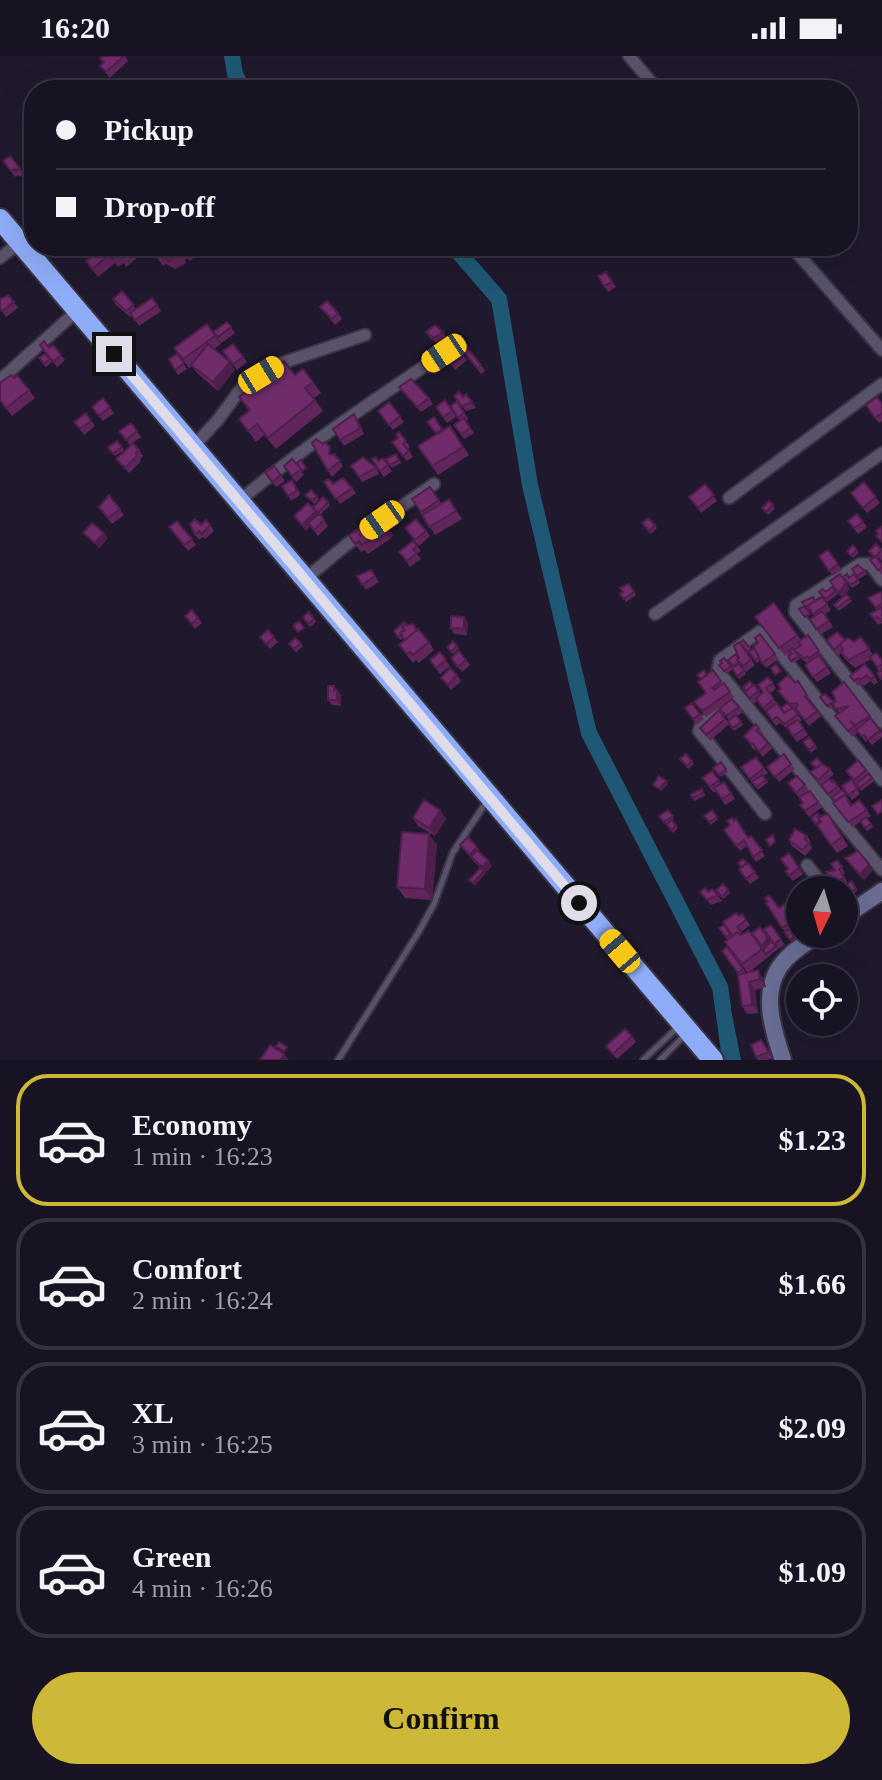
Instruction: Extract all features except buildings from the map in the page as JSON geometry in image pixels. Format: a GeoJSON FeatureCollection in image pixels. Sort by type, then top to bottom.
{"type":"FeatureCollection","features":[{"type":"Feature","properties":{"kind":"highway"},"geometry":{"type":"LineString","coordinates":[[0,219],[8,245],[74,314],[192,448],[682,1030]]}},
{"type":"Feature","properties":{"kind":"highway"},"geometry":{"type":"LineString","coordinates":[[74,314],[485,804],[708,1058]]}},
{"type":"Feature","properties":{"kind":"street"},"geometry":{"type":"LineString","coordinates":[[629,56],[649,80]]}},
{"type":"Feature","properties":{"kind":"street"},"geometry":{"type":"LineString","coordinates":[[800,256],[882,350]]}},
{"type":"Feature","properties":{"kind":"street"},"geometry":{"type":"LineString","coordinates":[[0,380],[74,314]]}},
{"type":"Feature","properties":{"kind":"street"},"geometry":{"type":"LineString","coordinates":[[192,448],[243,386],[279,364],[365,335]]}},
{"type":"Feature","properties":{"kind":"street"},"geometry":{"type":"LineString","coordinates":[[238,502],[292,458],[444,353]]}},
{"type":"Feature","properties":{"kind":"street"},"geometry":{"type":"LineString","coordinates":[[729,498],[882,384]]}},
{"type":"Feature","properties":{"kind":"street"},"geometry":{"type":"LineString","coordinates":[[655,614],[882,453]]}},
{"type":"Feature","properties":{"kind":"street"},"geometry":{"type":"LineString","coordinates":[[304,580],[346,545],[434,484]]}},
{"type":"Feature","properties":{"kind":"street"},"geometry":{"type":"LineString","coordinates":[[882,580],[870,564],[860,564],[796,605],[795,612],[882,722]]}},
{"type":"Feature","properties":{"kind":"street"},"geometry":{"type":"LineString","coordinates":[[882,780],[762,632],[719,661],[718,669],[722,676],[882,870]]}},
{"type":"Feature","properties":{"kind":"street"},"geometry":{"type":"LineString","coordinates":[[738,696],[701,724],[699,731],[765,814]]}},
{"type":"Feature","properties":{"kind":"street"},"geometry":{"type":"LineString","coordinates":[[807,865],[816,876]]}},
{"type":"Feature","properties":{"kind":"street"},"geometry":{"type":"LineString","coordinates":[[858,906],[882,891]]}},
{"type":"Feature","properties":{"kind":"street"},"geometry":{"type":"LineString","coordinates":[[783,1060],[772,1026],[769,1001],[773,980],[784,960],[800,948]]}},
{"type":"Feature","properties":{"kind":"lane"},"geometry":{"type":"LineString","coordinates":[[338,1060],[418,933],[434,904],[453,852],[485,804]]}},
{"type":"Feature","properties":{"kind":"lane"},"geometry":{"type":"LineString","coordinates":[[643,1060],[682,1030]]}},
{"type":"Feature","properties":{"kind":"lane"},"geometry":{"type":"LineString","coordinates":[[660,1060],[682,1030]]}},
{"type":"Feature","properties":{"kind":"water"},"geometry":{"type":"Polygon","coordinates":[[[720,987],[728,994],[741,1060],[722,1060],[713,993],[720,987]]]}},
{"type":"Feature","properties":{"kind":"waterway"},"geometry":{"type":"LineString","coordinates":[[232,56],[238,80]]}},
{"type":"Feature","properties":{"kind":"waterway"},"geometry":{"type":"LineString","coordinates":[[462,256],[499,299],[530,485],[589,733],[720,987],[723,1007]]}},
{"type":"Feature","properties":{"kind":"route"},"geometry":{"type":"LineString","coordinates":[[114,354],[579,903]]}}]}
